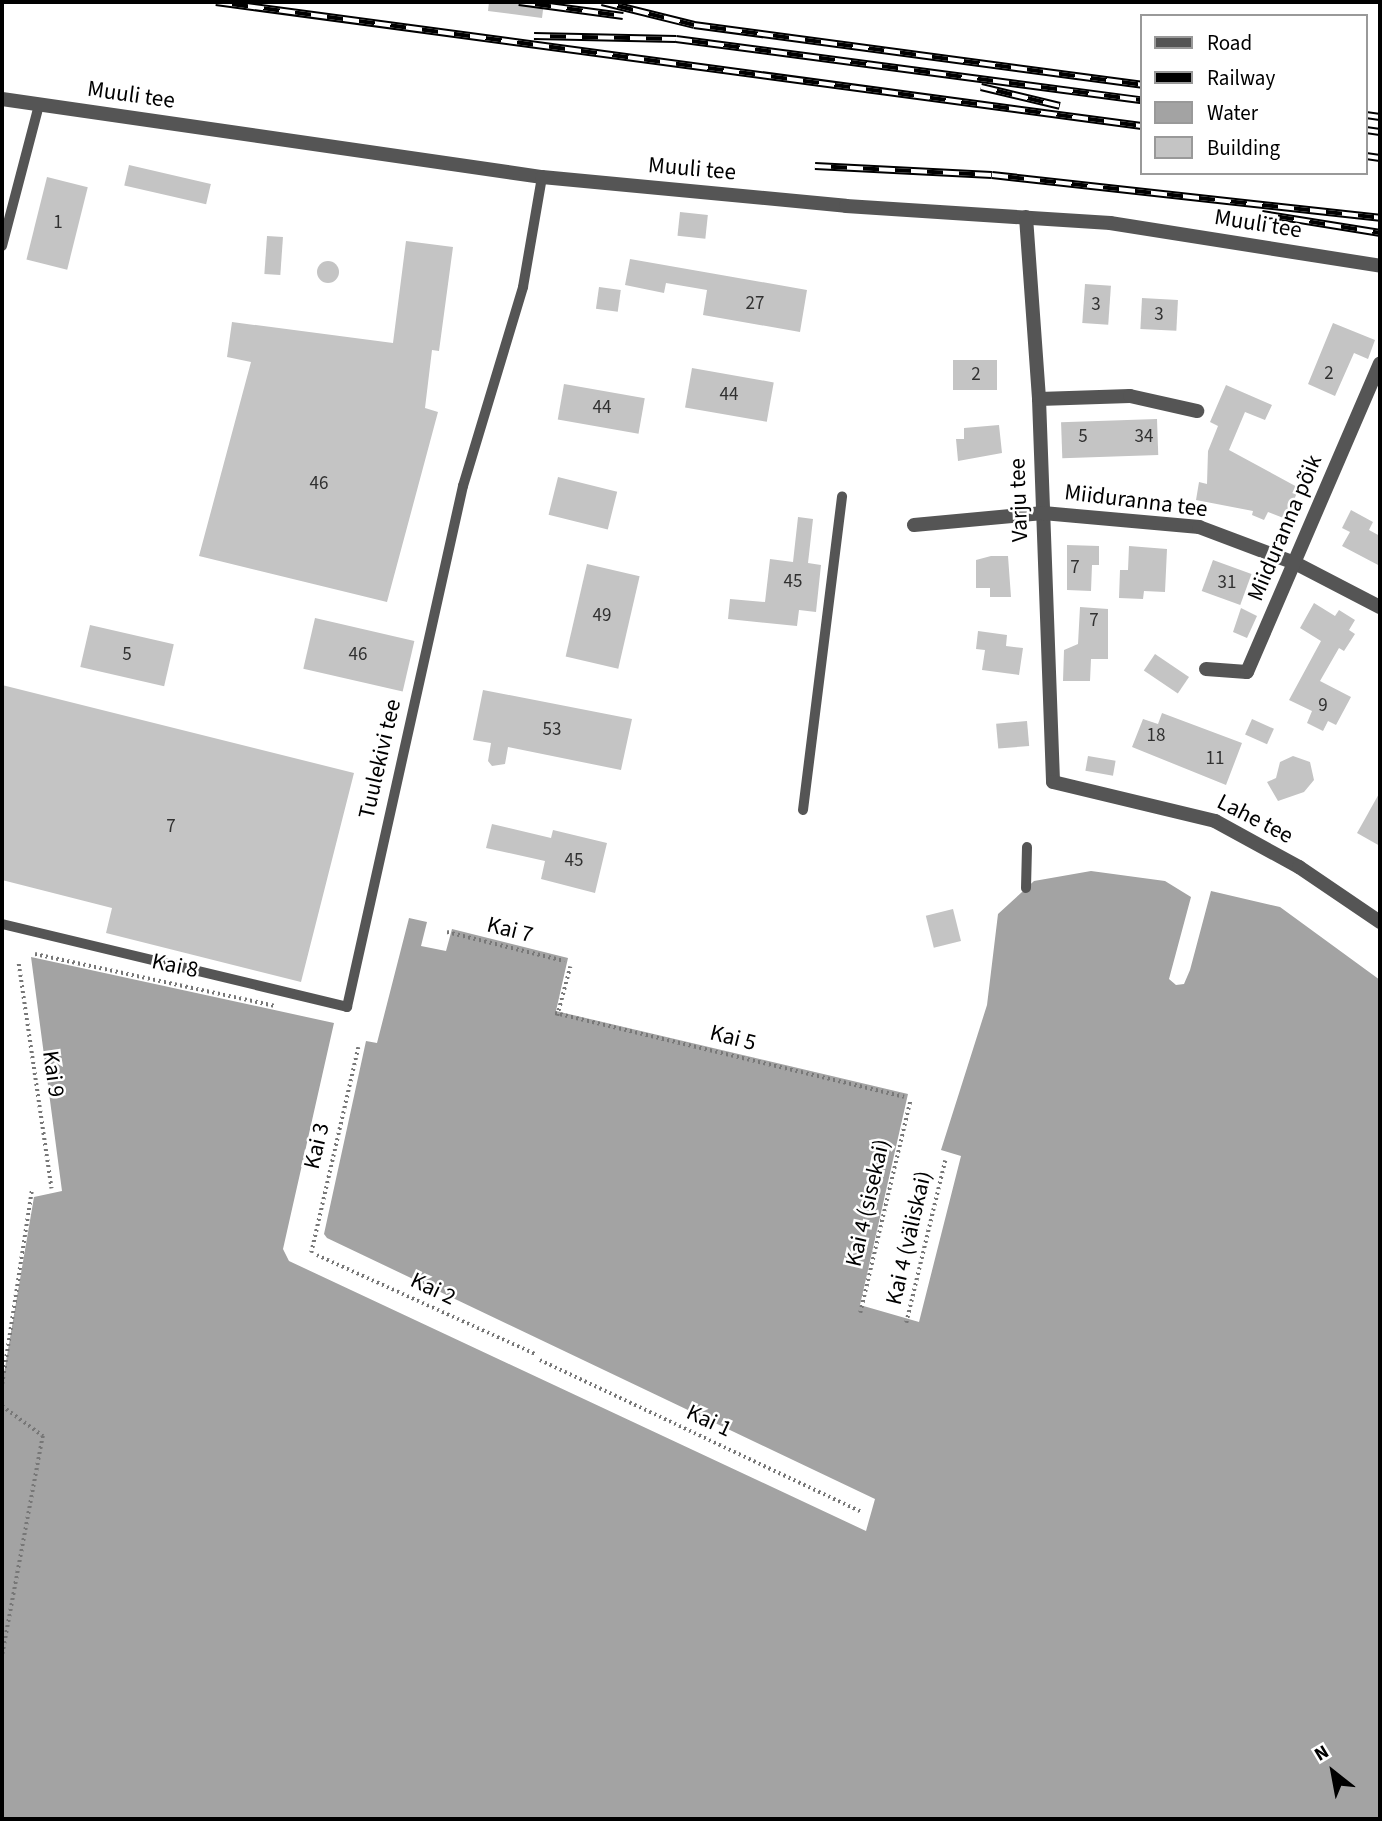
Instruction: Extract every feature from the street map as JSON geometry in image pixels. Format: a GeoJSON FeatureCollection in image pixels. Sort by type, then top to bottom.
{"type":"FeatureCollection","features":[{"type":"Feature","properties":{"kind":"street","name":"Muuli tee"},"geometry":{"type":"LineString","coordinates":[[2,99],[542,177],[846,206],[1110,223],[1380,266]]}},
{"type":"Feature","properties":{"kind":"street","name":"Varju tee"},"geometry":{"type":"LineString","coordinates":[[1026,217],[1038,399],[1053,782]]}},
{"type":"Feature","properties":{"kind":"street","name":"Miiduranna põik"},"geometry":{"type":"LineString","coordinates":[[1206,669],[1247,671],[1380,363]]}},
{"type":"Feature","properties":{"kind":"street"},"geometry":{"type":"LineString","coordinates":[[1038,399],[1130,396],[1197,411]]}},
{"type":"Feature","properties":{"kind":"street","name":"Miiduranna tee"},"geometry":{"type":"LineString","coordinates":[[914,525],[1043,513],[1199,527],[1295,563],[1380,607]]}},
{"type":"Feature","properties":{"kind":"street","name":"Lahe tee"},"geometry":{"type":"LineString","coordinates":[[1053,782],[1215,821],[1299,867],[1380,922]]}},
{"type":"Feature","properties":{"kind":"lane"},"geometry":{"type":"LineString","coordinates":[[2,246],[39,105]]}},
{"type":"Feature","properties":{"kind":"lane","name":"Tuulekivi tee"},"geometry":{"type":"LineString","coordinates":[[2,924],[347,1007],[463,486],[523,287],[542,177]]}},
{"type":"Feature","properties":{"kind":"lane"},"geometry":{"type":"LineString","coordinates":[[803,810],[842,496]]}},
{"type":"Feature","properties":{"kind":"lane"},"geometry":{"type":"LineString","coordinates":[[1026,888],[1027,848]]}},
{"type":"Feature","properties":{"kind":"path","name":"Kai 7"},"geometry":{"type":"LineString","coordinates":[[447,932],[564,961]]}},
{"type":"Feature","properties":{"kind":"path","name":"Kai 8"},"geometry":{"type":"LineString","coordinates":[[35,954],[279,1007]]}},
{"type":"Feature","properties":{"kind":"path","name":"Kai 9"},"geometry":{"type":"LineString","coordinates":[[19,964],[52,1189]]}},
{"type":"Feature","properties":{"kind":"path","name":"Kai 5"},"geometry":{"type":"LineString","coordinates":[[570,967],[556,1014],[904,1097]]}},
{"type":"Feature","properties":{"kind":"path","name":"Kai 3"},"geometry":{"type":"LineString","coordinates":[[311,1253],[358,1047]]}},
{"type":"Feature","properties":{"kind":"path","name":"Kai 4 (sisekai)"},"geometry":{"type":"LineString","coordinates":[[860,1313],[910,1101]]}},
{"type":"Feature","properties":{"kind":"path","name":"Kai 4 (väliskai)"},"geometry":{"type":"LineString","coordinates":[[906,1323],[945,1161]]}},
{"type":"Feature","properties":{"kind":"path"},"geometry":{"type":"LineString","coordinates":[[2,1384],[32,1189]]}},
{"type":"Feature","properties":{"kind":"path","name":"Kai 2"},"geometry":{"type":"LineString","coordinates":[[317,1255],[535,1354]]}},
{"type":"Feature","properties":{"kind":"path","name":"Kai 1"},"geometry":{"type":"LineString","coordinates":[[540,1360],[863,1513]]}},
{"type":"Feature","properties":{"kind":"path"},"geometry":{"type":"LineString","coordinates":[[2,1406],[43,1436],[2,1658]]}},
{"type":"Feature","properties":{"kind":"water"},"geometry":{"type":"Polygon","coordinates":[[[1091,871],[1165,881],[1191,897],[1169,979],[1176,985],[1184,984],[1190,970],[1211,891],[1280,907],[1380,980],[1380,1819],[2,1819],[2,1385],[34,1197],[62,1191],[31,957],[334,1023],[283,1249],[289,1261],[866,1531],[875,1499],[327,1238],[324,1234],[366,1041],[377,1043],[409,918],[427,922],[421,946],[446,951],[452,929],[568,958],[556,1011],[908,1094],[860,1305],[919,1322],[961,1156],[941,1150],[987,1005],[998,914],[1034,881],[1091,871]]]}},
{"type":"Feature","properties":{"kind":"building"},"geometry":{"type":"Polygon","coordinates":[[[489,2],[544,2],[542,18],[488,11],[489,2]]]}},
{"type":"Feature","properties":{"kind":"building"},"geometry":{"type":"Polygon","coordinates":[[[129,165],[211,184],[206,204],[124,185],[129,165]]]}},
{"type":"Feature","properties":{"kind":"building"},"geometry":{"type":"Polygon","coordinates":[[[47,177],[88,187],[67,270],[26,259],[47,177]]]}},
{"type":"Feature","properties":{"kind":"building"},"geometry":{"type":"Polygon","coordinates":[[[680,212],[708,215],[705,239],[677,236],[680,212]]]}},
{"type":"Feature","properties":{"kind":"building"},"geometry":{"type":"Polygon","coordinates":[[[267,236],[283,237],[280,275],[264,274],[267,236]]]}},
{"type":"Feature","properties":{"kind":"building"},"geometry":{"type":"Polygon","coordinates":[[[406,241],[453,247],[439,351],[432,350],[425,408],[438,412],[387,602],[199,556],[251,362],[227,357],[232,322],[393,343],[406,241]]]}},
{"type":"Feature","properties":{"kind":"building"},"geometry":{"type":"Polygon","coordinates":[[[630,259],[807,290],[800,332],[703,315],[707,290],[666,283],[664,293],[625,285],[630,259]]]}},
{"type":"Feature","properties":{"kind":"building"},"geometry":{"type":"Polygon","coordinates":[[[328,261],[336,264],[339,272],[336,280],[328,283],[320,280],[317,272],[320,264],[328,261]]]}},
{"type":"Feature","properties":{"kind":"building"},"geometry":{"type":"Polygon","coordinates":[[[1085,284],[1111,286],[1108,325],[1082,323],[1085,284]]]}},
{"type":"Feature","properties":{"kind":"building"},"geometry":{"type":"Polygon","coordinates":[[[599,287],[621,290],[618,312],[596,309],[599,287]]]}},
{"type":"Feature","properties":{"kind":"building"},"geometry":{"type":"Polygon","coordinates":[[[1142,298],[1178,300],[1176,331],[1140,329],[1142,298]]]}},
{"type":"Feature","properties":{"kind":"building"},"geometry":{"type":"Polygon","coordinates":[[[1333,323],[1375,340],[1368,359],[1354,353],[1335,396],[1308,384],[1333,323]]]}},
{"type":"Feature","properties":{"kind":"building"},"geometry":{"type":"Polygon","coordinates":[[[953,360],[997,360],[997,390],[953,390],[953,360]]]}},
{"type":"Feature","properties":{"kind":"building"},"geometry":{"type":"Polygon","coordinates":[[[692,368],[774,382],[767,422],[685,407],[692,368]]]}},
{"type":"Feature","properties":{"kind":"building"},"geometry":{"type":"Polygon","coordinates":[[[564,384],[645,398],[639,434],[558,419],[564,384]]]}},
{"type":"Feature","properties":{"kind":"building"},"geometry":{"type":"Polygon","coordinates":[[[1226,385],[1272,405],[1265,420],[1245,412],[1229,450],[1299,488],[1286,519],[1268,512],[1264,520],[1252,515],[1253,511],[1196,500],[1199,482],[1207,484],[1208,451],[1218,426],[1210,422],[1226,385]]]}},
{"type":"Feature","properties":{"kind":"building"},"geometry":{"type":"Polygon","coordinates":[[[1157,419],[1158,455],[1062,458],[1061,422],[1157,419]]]}},
{"type":"Feature","properties":{"kind":"building"},"geometry":{"type":"Polygon","coordinates":[[[999,425],[1002,453],[958,461],[956,439],[964,439],[964,428],[999,425]]]}},
{"type":"Feature","properties":{"kind":"building"},"geometry":{"type":"Polygon","coordinates":[[[558,477],[617,492],[608,530],[549,515],[558,477]]]}},
{"type":"Feature","properties":{"kind":"building"},"geometry":{"type":"Polygon","coordinates":[[[1351,510],[1373,522],[1369,530],[1380,536],[1380,566],[1342,546],[1350,532],[1342,528],[1351,510]]]}},
{"type":"Feature","properties":{"kind":"building"},"geometry":{"type":"Polygon","coordinates":[[[798,517],[813,519],[808,563],[821,565],[816,612],[799,610],[797,626],[728,619],[730,599],[765,602],[770,559],[793,562],[798,517]]]}},
{"type":"Feature","properties":{"kind":"building"},"geometry":{"type":"Polygon","coordinates":[[[1067,545],[1099,546],[1099,565],[1092,565],[1091,591],[1067,590],[1067,545]]]}},
{"type":"Feature","properties":{"kind":"building"},"geometry":{"type":"Polygon","coordinates":[[[1129,546],[1167,549],[1165,592],[1144,591],[1143,599],[1119,598],[1120,570],[1128,570],[1129,546]]]}},
{"type":"Feature","properties":{"kind":"building"},"geometry":{"type":"Polygon","coordinates":[[[991,556],[1008,556],[1011,597],[990,597],[990,588],[976,588],[976,560],[991,556]]]}},
{"type":"Feature","properties":{"kind":"building"},"geometry":{"type":"Polygon","coordinates":[[[1213,560],[1252,574],[1240,605],[1202,591],[1213,560]]]}},
{"type":"Feature","properties":{"kind":"building"},"geometry":{"type":"Polygon","coordinates":[[[587,564],[640,576],[618,669],[566,657],[587,564]]]}},
{"type":"Feature","properties":{"kind":"building"},"geometry":{"type":"Polygon","coordinates":[[[1314,603],[1335,616],[1339,610],[1355,620],[1349,630],[1355,634],[1344,651],[1339,648],[1320,681],[1351,697],[1336,725],[1328,721],[1323,731],[1307,723],[1312,711],[1289,700],[1321,641],[1300,628],[1314,603]]]}},
{"type":"Feature","properties":{"kind":"building"},"geometry":{"type":"Polygon","coordinates":[[[1080,607],[1108,609],[1108,659],[1091,659],[1090,681],[1063,681],[1064,650],[1078,644],[1080,607]]]}},
{"type":"Feature","properties":{"kind":"building"},"geometry":{"type":"Polygon","coordinates":[[[1241,608],[1257,616],[1247,638],[1233,632],[1241,608]]]}},
{"type":"Feature","properties":{"kind":"building"},"geometry":{"type":"Polygon","coordinates":[[[315,618],[414,641],[403,692],[303,669],[315,618]]]}},
{"type":"Feature","properties":{"kind":"building"},"geometry":{"type":"Polygon","coordinates":[[[90,625],[174,644],[164,686],[80,667],[90,625]]]}},
{"type":"Feature","properties":{"kind":"building"},"geometry":{"type":"Polygon","coordinates":[[[978,631],[1007,635],[1006,646],[1023,648],[1019,675],[982,670],[985,650],[976,649],[978,631]]]}},
{"type":"Feature","properties":{"kind":"building"},"geometry":{"type":"Polygon","coordinates":[[[1155,654],[1189,677],[1178,694],[1144,671],[1155,654]]]}},
{"type":"Feature","properties":{"kind":"building"},"geometry":{"type":"Polygon","coordinates":[[[2,685],[354,773],[301,982],[106,933],[112,908],[2,880],[2,685]]]}},
{"type":"Feature","properties":{"kind":"building"},"geometry":{"type":"Polygon","coordinates":[[[483,690],[632,719],[621,770],[508,747],[505,764],[492,766],[488,761],[491,743],[473,740],[483,690]]]}},
{"type":"Feature","properties":{"kind":"building"},"geometry":{"type":"Polygon","coordinates":[[[1162,713],[1242,743],[1226,785],[1132,747],[1143,719],[1158,724],[1162,713]]]}},
{"type":"Feature","properties":{"kind":"building"},"geometry":{"type":"Polygon","coordinates":[[[1252,719],[1274,729],[1267,744],[1245,735],[1252,719]]]}},
{"type":"Feature","properties":{"kind":"building"},"geometry":{"type":"Polygon","coordinates":[[[1027,721],[1029,746],[998,749],[996,724],[1027,721]]]}},
{"type":"Feature","properties":{"kind":"building"},"geometry":{"type":"Polygon","coordinates":[[[1088,756],[1116,761],[1113,776],[1085,771],[1088,756]]]}},
{"type":"Feature","properties":{"kind":"building"},"geometry":{"type":"Polygon","coordinates":[[[1293,756],[1310,762],[1314,780],[1304,792],[1278,801],[1267,782],[1276,778],[1280,762],[1293,756]]]}},
{"type":"Feature","properties":{"kind":"building"},"geometry":{"type":"Polygon","coordinates":[[[1380,792],[1380,846],[1357,833],[1380,792]]]}},
{"type":"Feature","properties":{"kind":"building"},"geometry":{"type":"Polygon","coordinates":[[[492,824],[551,838],[553,830],[607,843],[595,893],[541,879],[545,861],[486,848],[492,824]]]}},
{"type":"Feature","properties":{"kind":"building"},"geometry":{"type":"Polygon","coordinates":[[[953,909],[961,941],[934,948],[926,916],[953,909]]]}},
{"type":"Feature","properties":{"kind":"railway"},"geometry":{"type":"LineString","coordinates":[[216,2],[1140,126]]}},
{"type":"Feature","properties":{"kind":"railway"},"geometry":{"type":"LineString","coordinates":[[519,2],[623,16]]}},
{"type":"Feature","properties":{"kind":"railway"},"geometry":{"type":"LineString","coordinates":[[602,2],[694,25],[1140,85]]}},
{"type":"Feature","properties":{"kind":"railway"},"geometry":{"type":"LineString","coordinates":[[534,36],[676,39],[1140,100]]}},
{"type":"Feature","properties":{"kind":"railway"},"geometry":{"type":"LineString","coordinates":[[981,87],[1060,106]]}},
{"type":"Feature","properties":{"kind":"railway"},"geometry":{"type":"LineString","coordinates":[[1368,115],[1380,117]]}},
{"type":"Feature","properties":{"kind":"railway"},"geometry":{"type":"LineString","coordinates":[[1368,130],[1380,132]]}},
{"type":"Feature","properties":{"kind":"railway"},"geometry":{"type":"LineString","coordinates":[[1368,156],[1380,158]]}},
{"type":"Feature","properties":{"kind":"railway"},"geometry":{"type":"LineString","coordinates":[[815,166],[992,175],[1380,218]]}},
{"type":"Feature","properties":{"kind":"railway"},"geometry":{"type":"LineString","coordinates":[[1262,214],[1380,233]]}}]}
